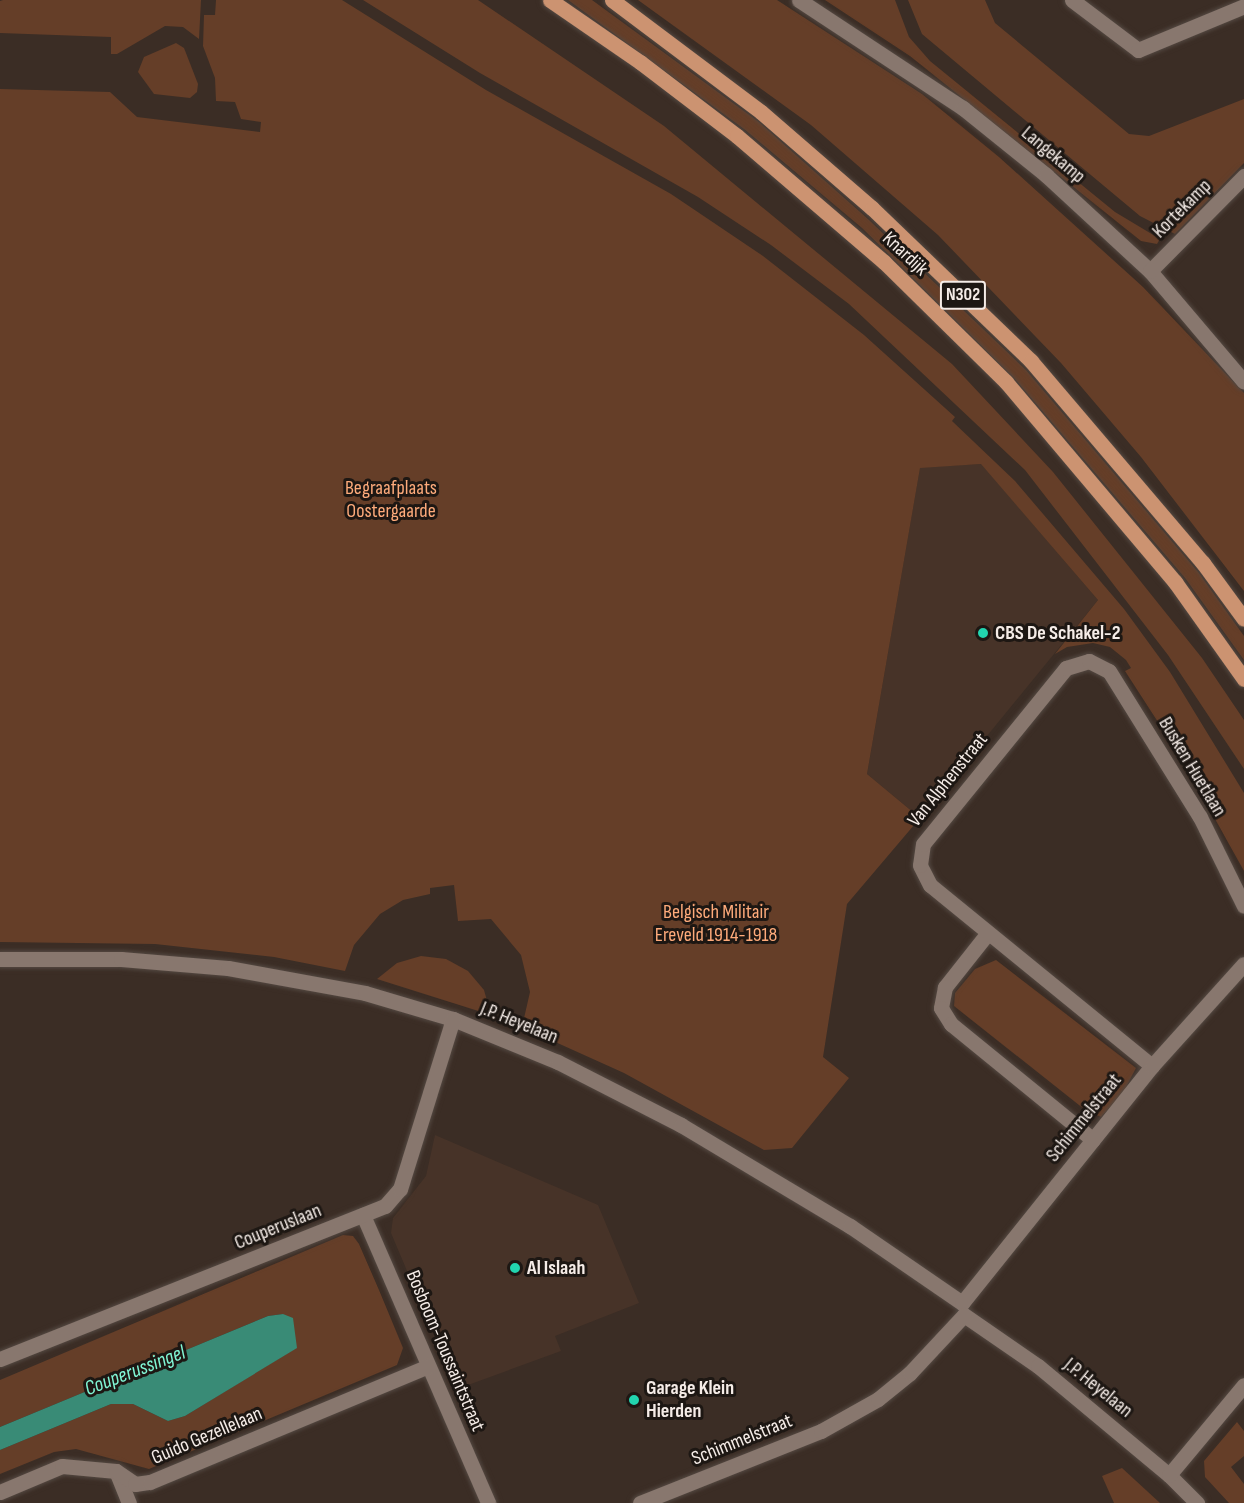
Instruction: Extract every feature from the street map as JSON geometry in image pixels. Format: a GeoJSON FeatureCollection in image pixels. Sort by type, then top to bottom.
{"type":"FeatureCollection","features":[{"type":"Feature","properties":{"kind":"main road","name":"Knardijk"},"geometry":{"type":"LineString","coordinates":[[550,0],[737,136],[884,262],[1006,382],[1175,582],[1244,679]]}},
{"type":"Feature","properties":{"kind":"main road","name":"Knardijk"},"geometry":{"type":"LineString","coordinates":[[612,0],[761,112],[872,208],[1031,361],[1203,563],[1244,619]]}},
{"type":"Feature","properties":{"kind":"street","name":"Langekamp"},"geometry":{"type":"LineString","coordinates":[[799,0],[963,108],[1046,175],[1150,271],[1244,382]]}},
{"type":"Feature","properties":{"kind":"street"},"geometry":{"type":"LineString","coordinates":[[1072,0],[1138,50],[1235,6]]}},
{"type":"Feature","properties":{"kind":"street","name":"Kortekamp"},"geometry":{"type":"LineString","coordinates":[[1150,271],[1244,176]]}},
{"type":"Feature","properties":{"kind":"street","name":"Busken Huetlaan"},"geometry":{"type":"LineString","coordinates":[[1089,661],[1109,671],[1200,818],[1244,906]]}},
{"type":"Feature","properties":{"kind":"street","name":"Van Alphenstraat"},"geometry":{"type":"LineString","coordinates":[[1089,661],[1066,668],[922,844],[920,865],[930,885],[987,934],[1152,1066]]}},
{"type":"Feature","properties":{"kind":"street"},"geometry":{"type":"LineString","coordinates":[[987,934],[945,987],[941,1008],[951,1024],[1094,1140]]}},
{"type":"Feature","properties":{"kind":"street","name":"J.P. Heyelaan"},"geometry":{"type":"LineString","coordinates":[[0,959],[121,959],[228,968],[365,993],[453,1019],[558,1062],[681,1125],[850,1226],[1038,1366],[1170,1474],[1197,1503]]}},
{"type":"Feature","properties":{"kind":"street","name":"Schimmelstraat"},"geometry":{"type":"LineString","coordinates":[[640,1503],[821,1431],[878,1399],[910,1373],[963,1309],[1152,1066],[1244,964]]}},
{"type":"Feature","properties":{"kind":"street","name":"Couperuslaan"},"geometry":{"type":"LineString","coordinates":[[0,1359],[385,1206],[400,1189],[453,1019]]}},
{"type":"Feature","properties":{"kind":"street","name":"Bosboom-Toussaintstraat"},"geometry":{"type":"LineString","coordinates":[[363,1215],[488,1503]]}},
{"type":"Feature","properties":{"kind":"street","name":"Guido Gezellelaan"},"geometry":{"type":"LineString","coordinates":[[0,1491],[62,1466],[116,1471],[135,1484],[150,1482],[428,1366]]}},
{"type":"Feature","properties":{"kind":"street"},"geometry":{"type":"LineString","coordinates":[[1170,1474],[1244,1385]]}},
{"type":"Feature","properties":{"kind":"street"},"geometry":{"type":"LineString","coordinates":[[116,1471],[129,1503]]}},
{"type":"Feature","properties":{"kind":"shaded area","name":"CBS De Schakel-2"},"geometry":{"type":"Polygon","coordinates":[[[982,464],[1098,600],[920,818],[867,774],[920,467],[982,464]]]}},
{"type":"Feature","properties":{"kind":"shaded area","name":"Al Islaah"},"geometry":{"type":"Polygon","coordinates":[[[435,1135],[598,1205],[639,1303],[555,1336],[561,1351],[457,1389],[391,1233],[393,1218],[426,1176],[435,1135]]]}},
{"type":"Feature","properties":{"kind":"green space"},"geometry":{"type":"Polygon","coordinates":[[[3,0],[201,0],[199,39],[183,27],[165,26],[117,54],[111,54],[111,37],[0,33],[0,1],[3,0]]]}},
{"type":"Feature","properties":{"kind":"green space","name":"Begraafplaats Oostergaarde"},"geometry":{"type":"Polygon","coordinates":[[[216,0],[342,0],[486,90],[671,194],[763,256],[864,335],[955,417],[952,421],[1015,481],[1124,609],[1170,672],[1244,793],[1244,871],[1180,756],[1125,671],[1131,668],[1126,660],[1110,647],[1093,643],[1067,647],[1055,654],[1098,600],[981,464],[920,468],[867,774],[920,818],[847,904],[823,1057],[849,1078],[792,1148],[764,1150],[624,1073],[522,1027],[530,992],[521,955],[491,919],[458,921],[454,885],[430,888],[430,894],[403,900],[380,914],[354,945],[345,971],[274,957],[155,944],[0,942],[0,89],[110,92],[137,117],[260,132],[261,122],[241,119],[235,102],[216,101],[215,78],[203,46],[204,15],[215,15],[216,0]]]}},
{"type":"Feature","properties":{"kind":"green space"},"geometry":{"type":"Polygon","coordinates":[[[363,0],[478,0],[664,126],[952,364],[1053,472],[1202,658],[1244,720],[1244,769],[1168,655],[1025,470],[849,304],[771,245],[698,197],[480,73],[363,0]]]}},
{"type":"Feature","properties":{"kind":"green space"},"geometry":{"type":"Polygon","coordinates":[[[568,0],[592,0],[759,122],[868,219],[1026,370],[1199,573],[1244,636],[1244,660],[1185,578],[1014,378],[862,228],[744,129],[568,0]]]}},
{"type":"Feature","properties":{"kind":"green space"},"geometry":{"type":"Polygon","coordinates":[[[638,0],[777,0],[922,94],[999,157],[1143,287],[1244,393],[1244,591],[1141,457],[1061,363],[938,235],[811,125],[638,0]]]}},
{"type":"Feature","properties":{"kind":"green space"},"geometry":{"type":"Polygon","coordinates":[[[825,0],[895,0],[909,37],[930,61],[1115,212],[1160,239],[1157,244],[1141,241],[910,56],[825,0]]]}},
{"type":"Feature","properties":{"kind":"green space"},"geometry":{"type":"Polygon","coordinates":[[[908,0],[985,0],[995,23],[1129,134],[1149,136],[1244,99],[1244,163],[1175,234],[1140,216],[922,34],[908,0]]]}},
{"type":"Feature","properties":{"kind":"green space"},"geometry":{"type":"Polygon","coordinates":[[[176,43],[184,48],[198,84],[197,92],[190,98],[154,94],[138,72],[144,57],[176,43]]]}},
{"type":"Feature","properties":{"kind":"green space"},"geometry":{"type":"Polygon","coordinates":[[[421,956],[446,959],[468,971],[484,990],[491,1015],[377,979],[397,963],[421,956]]]}},
{"type":"Feature","properties":{"kind":"green space"},"geometry":{"type":"Polygon","coordinates":[[[996,960],[1136,1068],[1123,1093],[1101,1117],[1084,1109],[954,1006],[955,993],[975,969],[996,960]]]}},
{"type":"Feature","properties":{"kind":"green space"},"geometry":{"type":"Polygon","coordinates":[[[343,1235],[353,1236],[359,1244],[379,1290],[403,1348],[397,1365],[149,1469],[76,1449],[54,1452],[0,1474],[0,1450],[111,1404],[133,1404],[168,1421],[185,1416],[296,1348],[283,1314],[268,1316],[0,1427],[0,1380],[343,1235]]]}},
{"type":"Feature","properties":{"kind":"green space"},"geometry":{"type":"Polygon","coordinates":[[[1237,1422],[1244,1431],[1244,1456],[1231,1467],[1244,1484],[1244,1503],[1229,1503],[1205,1477],[1204,1461],[1237,1422]]]}},
{"type":"Feature","properties":{"kind":"green space"},"geometry":{"type":"Polygon","coordinates":[[[1122,1468],[1160,1503],[1114,1503],[1102,1476],[1122,1468]]]}},
{"type":"Feature","properties":{"kind":"water"},"geometry":{"type":"Polygon","coordinates":[[[283,1314],[293,1318],[297,1348],[185,1416],[168,1421],[133,1404],[111,1404],[0,1450],[0,1427],[268,1316],[283,1314]]]}},
{"type":"Feature","properties":{"kind":"place","name":"CBS De Schakel-2"},"geometry":{"type":"Point","coordinates":[983,633]}},
{"type":"Feature","properties":{"kind":"place","name":"Al Islaah"},"geometry":{"type":"Point","coordinates":[515,1268]}},
{"type":"Feature","properties":{"kind":"place","name":"Garage Klein Hierden"},"geometry":{"type":"Point","coordinates":[634,1400]}},
{"type":"Feature","properties":{"kind":"park label","name":"Belgisch Militair Ereveld 1914-1918"},"geometry":{"type":"Point","coordinates":[716,924]}},
{"type":"Feature","properties":{"kind":"water label","name":"Couperussingel"},"geometry":{"type":"Point","coordinates":[135,1371]}}]}
